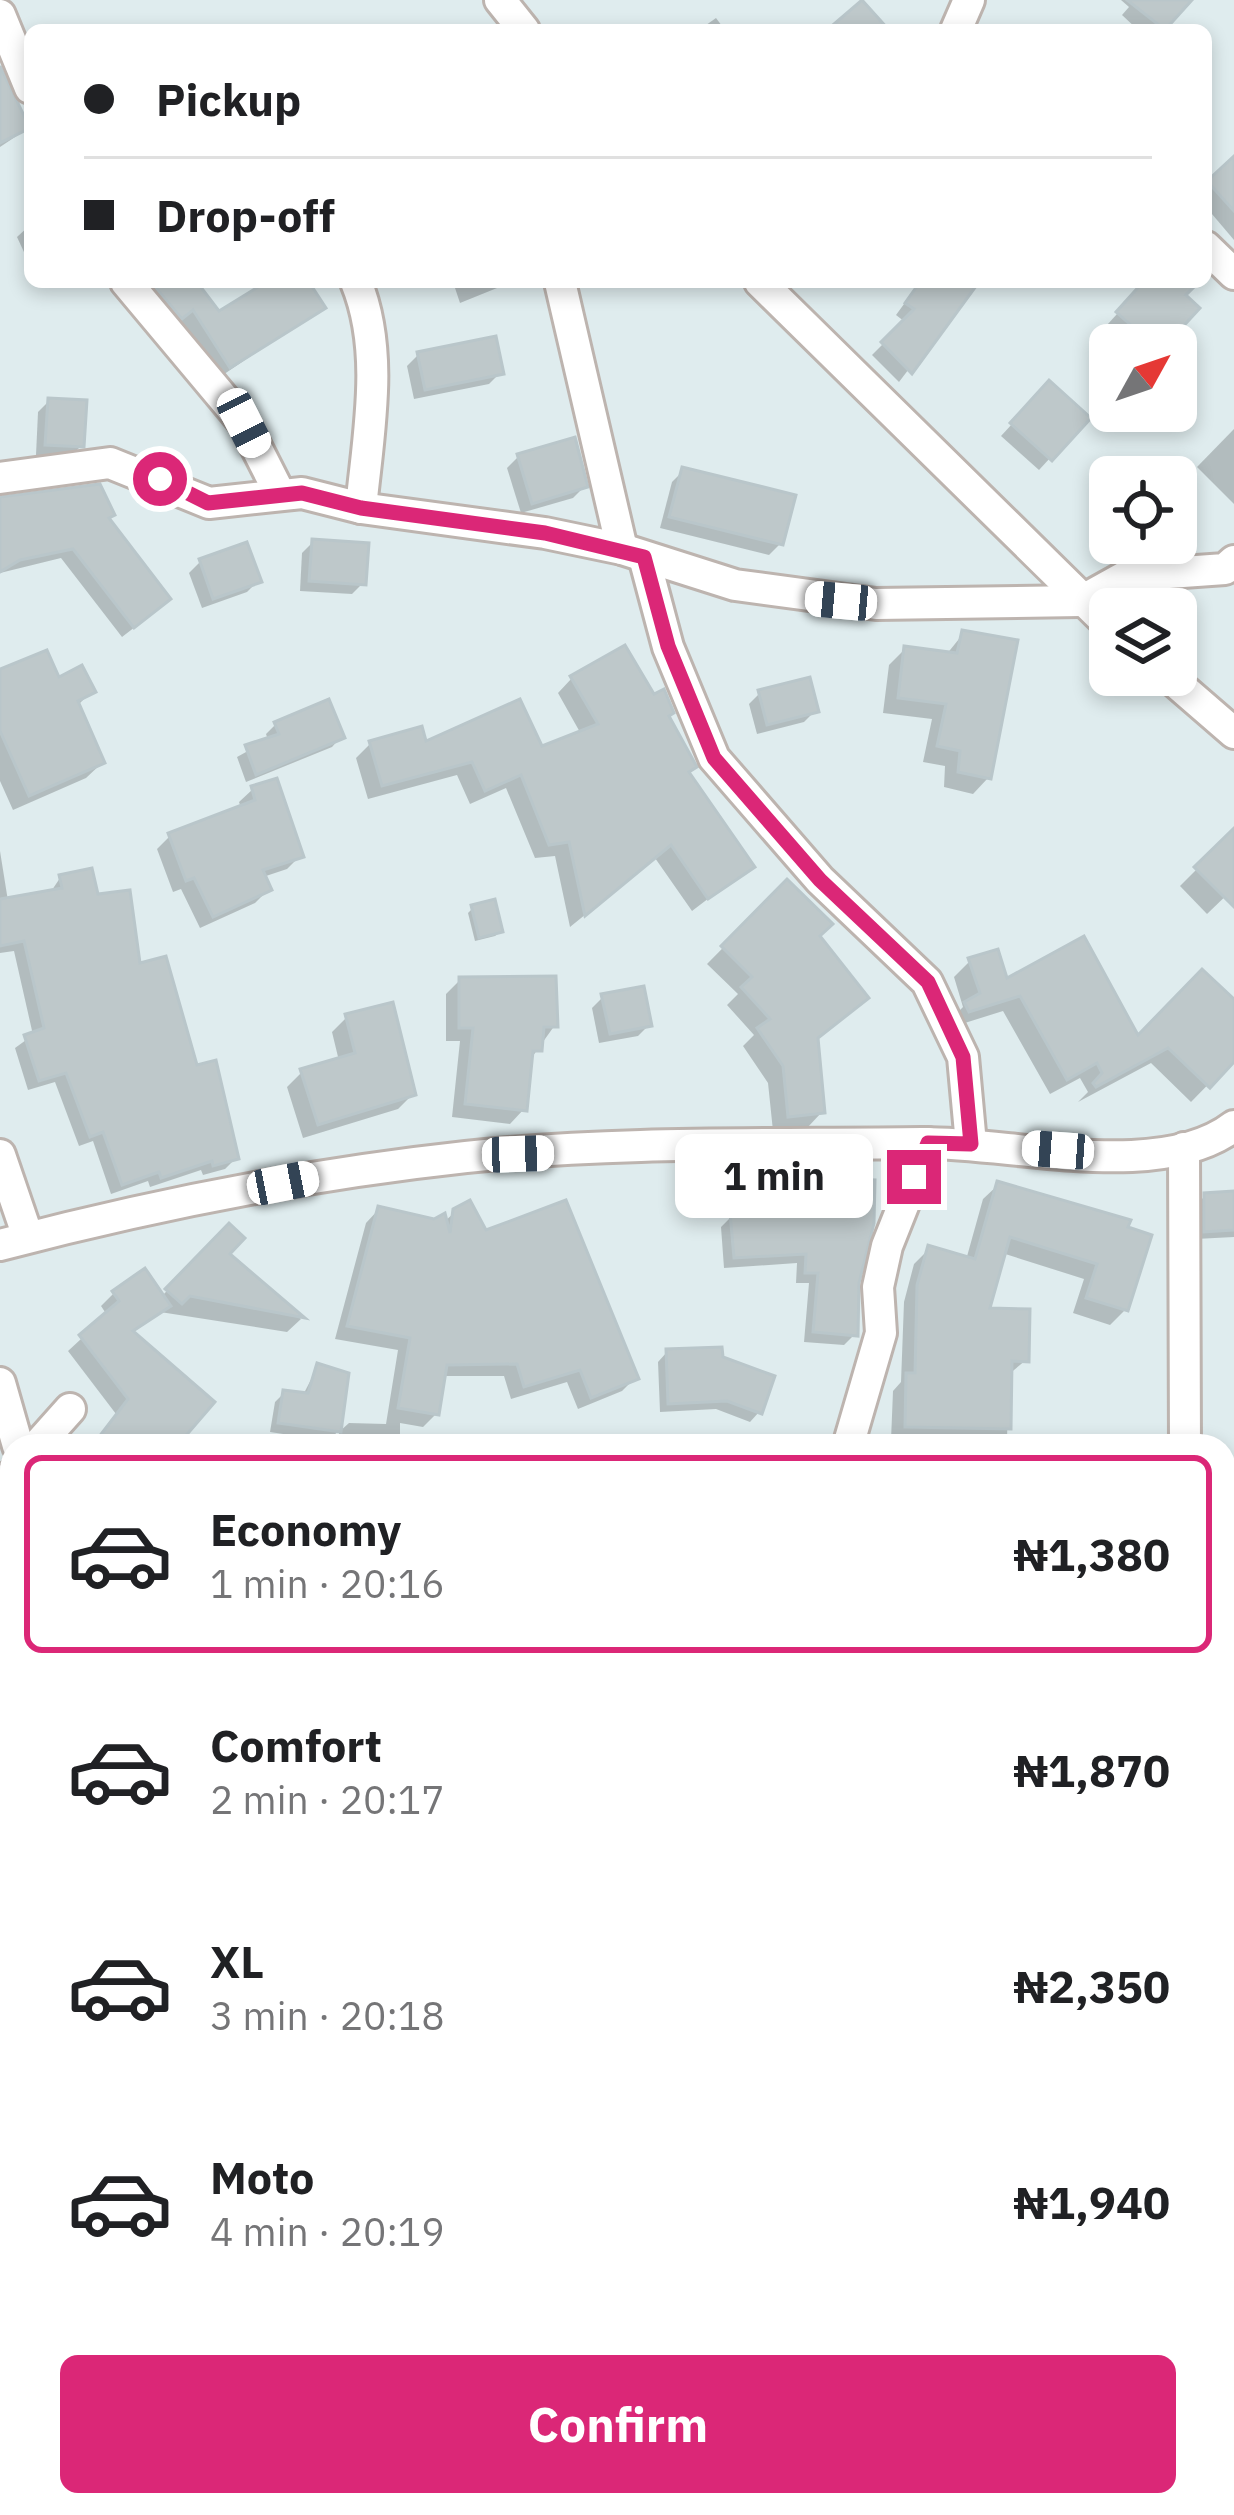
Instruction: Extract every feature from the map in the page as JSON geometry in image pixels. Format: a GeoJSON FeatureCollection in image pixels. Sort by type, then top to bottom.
{"type":"FeatureCollection","features":[{"type":"Feature","properties":{"kind":"street"},"geometry":{"type":"LineString","coordinates":[[500,0],[519,24]]}},
{"type":"Feature","properties":{"kind":"street"},"geometry":{"type":"LineString","coordinates":[[0,15],[24,73]]}},
{"type":"Feature","properties":{"kind":"street"},"geometry":{"type":"LineString","coordinates":[[1212,254],[1234,274]]}},
{"type":"Feature","properties":{"kind":"street"},"geometry":{"type":"LineString","coordinates":[[131,288],[244,423],[280,494]]}},
{"type":"Feature","properties":{"kind":"street"},"geometry":{"type":"LineString","coordinates":[[358,288],[373,388],[361,508]]}},
{"type":"Feature","properties":{"kind":"street"},"geometry":{"type":"LineString","coordinates":[[562,288],[633,553],[714,758],[820,880],[928,982],[963,1057],[971,1144]]}},
{"type":"Feature","properties":{"kind":"street"},"geometry":{"type":"LineString","coordinates":[[766,288],[893,408],[1089,608]]}},
{"type":"Feature","properties":{"kind":"street"},"geometry":{"type":"LineString","coordinates":[[0,478],[110,463],[208,503],[302,493],[361,508],[545,533],[633,553],[735,585],[876,604],[1081,601],[1126,576],[1225,569],[1234,561]]}},
{"type":"Feature","properties":{"kind":"street"},"geometry":{"type":"LineString","coordinates":[[1191,696],[1234,733]]}},
{"type":"Feature","properties":{"kind":"street"},"geometry":{"type":"LineString","coordinates":[[0,1154],[14,1241],[328,1174],[472,1156],[928,1143],[1144,1156],[1184,1148],[1234,1126]]}},
{"type":"Feature","properties":{"kind":"street"},"geometry":{"type":"LineString","coordinates":[[852,1434],[881,1333],[878,1287],[887,1246],[928,1143]]}},
{"type":"Feature","properties":{"kind":"street"},"geometry":{"type":"LineString","coordinates":[[1184,1148],[1185,1434]]}},
{"type":"Feature","properties":{"kind":"street"},"geometry":{"type":"LineString","coordinates":[[0,1383],[15,1434]]}},
{"type":"Feature","properties":{"kind":"street"},"geometry":{"type":"LineString","coordinates":[[48,1434],[70,1409]]}},
{"type":"Feature","properties":{"kind":"building"},"geometry":{"type":"Polygon","coordinates":[[[862,0],[884,24],[834,24],[862,0]]]}},
{"type":"Feature","properties":{"kind":"building"},"geometry":{"type":"Polygon","coordinates":[[[1127,0],[1192,0],[1170,24],[1157,24],[1127,0]]]}},
{"type":"Feature","properties":{"kind":"building"},"geometry":{"type":"Polygon","coordinates":[[[0,66],[24,116],[24,131],[0,143],[0,66]]]}},
{"type":"Feature","properties":{"kind":"building"},"geometry":{"type":"Polygon","coordinates":[[[1234,156],[1234,211],[1212,187],[1212,176],[1234,156]]]}},
{"type":"Feature","properties":{"kind":"building"},"geometry":{"type":"Polygon","coordinates":[[[156,288],[202,288],[219,311],[256,288],[313,288],[326,308],[230,368],[193,310],[182,319],[156,288]]]}},
{"type":"Feature","properties":{"kind":"building"},"geometry":{"type":"Polygon","coordinates":[[[916,288],[975,288],[912,374],[881,342],[914,309],[905,303],[916,288]]]}},
{"type":"Feature","properties":{"kind":"building"},"geometry":{"type":"Polygon","coordinates":[[[1138,288],[1193,288],[1186,295],[1200,308],[1185,324],[1129,324],[1116,312],[1138,288]]]}},
{"type":"Feature","properties":{"kind":"building"},"geometry":{"type":"Polygon","coordinates":[[[496,336],[504,374],[425,390],[417,352],[496,336]]]}},
{"type":"Feature","properties":{"kind":"building"},"geometry":{"type":"Polygon","coordinates":[[[1049,380],[1089,416],[1052,461],[1010,423],[1049,380]]]}},
{"type":"Feature","properties":{"kind":"building"},"geometry":{"type":"Polygon","coordinates":[[[48,398],[87,400],[84,447],[45,445],[48,398]]]}},
{"type":"Feature","properties":{"kind":"building"},"geometry":{"type":"Polygon","coordinates":[[[575,437],[588,487],[532,504],[517,454],[575,437]]]}},
{"type":"Feature","properties":{"kind":"building"},"geometry":{"type":"Polygon","coordinates":[[[682,467],[796,495],[783,545],[669,517],[682,467]]]}},
{"type":"Feature","properties":{"kind":"building"},"geometry":{"type":"Polygon","coordinates":[[[100,484],[115,515],[109,518],[171,599],[134,628],[73,549],[20,560],[0,572],[0,497],[100,484]]]}},
{"type":"Feature","properties":{"kind":"building"},"geometry":{"type":"Polygon","coordinates":[[[312,539],[369,543],[366,585],[309,581],[312,539]]]}},
{"type":"Feature","properties":{"kind":"building"},"geometry":{"type":"Polygon","coordinates":[[[247,542],[262,582],[213,599],[199,559],[247,542]]]}},
{"type":"Feature","properties":{"kind":"building"},"geometry":{"type":"Polygon","coordinates":[[[962,630],[1018,640],[991,779],[958,772],[960,751],[937,746],[946,704],[898,698],[904,646],[957,653],[962,630]]]}},
{"type":"Feature","properties":{"kind":"building"},"geometry":{"type":"Polygon","coordinates":[[[625,645],[654,694],[664,689],[674,713],[669,716],[697,767],[689,772],[755,867],[708,899],[671,845],[585,916],[569,842],[549,845],[521,775],[485,791],[472,762],[382,786],[369,741],[422,726],[426,741],[520,699],[542,746],[598,724],[570,676],[625,645]]]}},
{"type":"Feature","properties":{"kind":"building"},"geometry":{"type":"Polygon","coordinates":[[[47,650],[59,677],[82,665],[96,692],[78,701],[105,763],[29,796],[0,731],[0,669],[47,650]]]}},
{"type":"Feature","properties":{"kind":"building"},"geometry":{"type":"Polygon","coordinates":[[[810,677],[819,712],[767,725],[758,690],[810,677]]]}},
{"type":"Feature","properties":{"kind":"building"},"geometry":{"type":"Polygon","coordinates":[[[329,699],[345,738],[256,775],[245,745],[279,734],[274,722],[329,699]]]}},
{"type":"Feature","properties":{"kind":"building"},"geometry":{"type":"Polygon","coordinates":[[[277,778],[304,857],[263,870],[272,890],[213,917],[194,878],[186,881],[168,833],[255,800],[251,786],[277,778]]]}},
{"type":"Feature","properties":{"kind":"building"},"geometry":{"type":"Polygon","coordinates":[[[1234,828],[1234,907],[1194,867],[1234,828]]]}},
{"type":"Feature","properties":{"kind":"building"},"geometry":{"type":"Polygon","coordinates":[[[92,868],[98,894],[130,890],[140,963],[166,956],[197,1065],[216,1060],[239,1159],[213,1166],[212,1161],[161,1178],[159,1172],[122,1185],[103,1132],[90,1137],[66,1073],[39,1081],[24,1035],[44,1028],[24,941],[0,946],[0,899],[62,888],[59,875],[92,868]]]}},
{"type":"Feature","properties":{"kind":"building"},"geometry":{"type":"Polygon","coordinates":[[[787,879],[833,924],[820,936],[869,998],[818,1038],[825,1113],[788,1117],[783,1066],[757,1028],[770,1019],[741,987],[752,977],[721,946],[787,879]]]}},
{"type":"Feature","properties":{"kind":"building"},"geometry":{"type":"Polygon","coordinates":[[[495,899],[503,932],[479,938],[471,905],[495,899]]]}},
{"type":"Feature","properties":{"kind":"building"},"geometry":{"type":"Polygon","coordinates":[[[1084,936],[1138,1035],[1202,969],[1234,999],[1234,1062],[1210,1088],[1168,1048],[1096,1087],[1093,1083],[1102,1073],[1097,1063],[1067,1080],[1020,996],[969,1012],[964,1002],[980,993],[968,958],[998,949],[1007,978],[1084,936]]]}},
{"type":"Feature","properties":{"kind":"building"},"geometry":{"type":"Polygon","coordinates":[[[556,976],[558,1027],[544,1027],[542,1051],[533,1051],[527,1111],[465,1104],[473,1028],[459,1028],[459,977],[556,976]]]}},
{"type":"Feature","properties":{"kind":"building"},"geometry":{"type":"Polygon","coordinates":[[[644,986],[652,1026],[610,1034],[601,994],[644,986]]]}},
{"type":"Feature","properties":{"kind":"building"},"geometry":{"type":"Polygon","coordinates":[[[393,1002],[416,1095],[318,1125],[300,1069],[355,1053],[345,1014],[393,1002]]]}},
{"type":"Feature","properties":{"kind":"building"},"geometry":{"type":"Polygon","coordinates":[[[852,1179],[875,1180],[874,1223],[859,1283],[858,1336],[813,1332],[818,1273],[805,1273],[806,1254],[734,1258],[730,1213],[804,1208],[805,1192],[851,1195],[852,1179]]]}},
{"type":"Feature","properties":{"kind":"building"},"geometry":{"type":"Polygon","coordinates":[[[997,1181],[1131,1220],[1128,1227],[1152,1235],[1128,1311],[1086,1298],[1097,1264],[1010,1237],[990,1308],[1030,1309],[1029,1362],[1012,1361],[1011,1429],[905,1427],[906,1373],[915,1373],[917,1285],[928,1245],[975,1259],[997,1181]]]}},
{"type":"Feature","properties":{"kind":"building"},"geometry":{"type":"Polygon","coordinates":[[[1234,1191],[1234,1230],[1204,1232],[1204,1193],[1234,1191]]]}},
{"type":"Feature","properties":{"kind":"building"},"geometry":{"type":"Polygon","coordinates":[[[470,1200],[486,1230],[566,1200],[639,1379],[591,1398],[580,1370],[524,1387],[517,1364],[447,1365],[439,1415],[398,1408],[410,1338],[347,1326],[378,1206],[434,1219],[445,1213],[450,1233],[453,1209],[470,1200]]]}},
{"type":"Feature","properties":{"kind":"building"},"geometry":{"type":"Polygon","coordinates":[[[229,1223],[245,1238],[230,1254],[305,1318],[190,1296],[182,1304],[165,1289],[229,1223]]]}},
{"type":"Feature","properties":{"kind":"building"},"geometry":{"type":"Polygon","coordinates":[[[145,1268],[171,1306],[133,1331],[215,1402],[187,1434],[101,1434],[128,1399],[79,1335],[119,1301],[112,1291],[145,1268]]]}},
{"type":"Feature","properties":{"kind":"building"},"geometry":{"type":"Polygon","coordinates":[[[722,1347],[723,1357],[775,1376],[762,1414],[727,1401],[668,1404],[666,1349],[722,1347]]]}},
{"type":"Feature","properties":{"kind":"building"},"geometry":{"type":"Polygon","coordinates":[[[317,1363],[349,1373],[341,1432],[278,1423],[283,1390],[308,1393],[317,1363]]]}},
{"type":"Feature","properties":{"kind":"route"},"geometry":{"type":"LineString","coordinates":[[160,479],[208,503],[302,493],[361,508],[545,533],[644,557],[668,646],[714,758],[820,880],[881,932],[928,982],[963,1057],[971,1144],[928,1143],[914,1177]]}}]}
